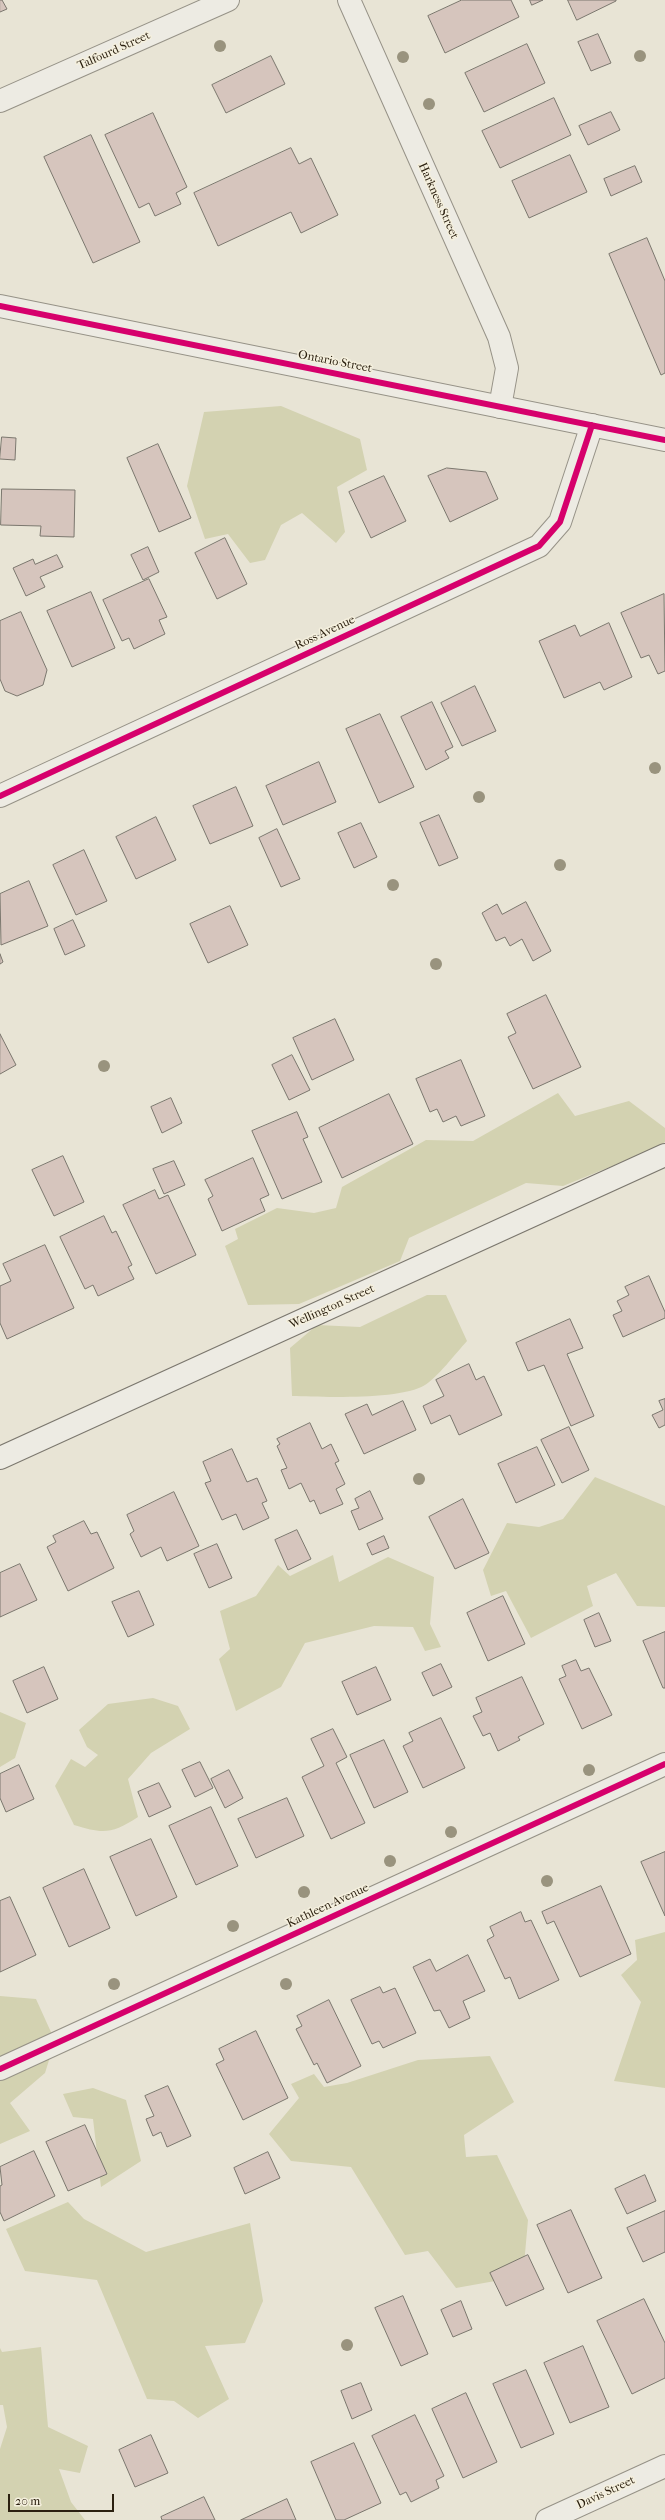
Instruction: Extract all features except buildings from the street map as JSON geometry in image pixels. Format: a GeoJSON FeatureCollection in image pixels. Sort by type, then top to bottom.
{"type":"FeatureCollection","features":[{"type":"Feature","properties":{"kind":"street","name":"Talfourd Street"},"geometry":{"type":"LineString","coordinates":[[0,101],[228,0]]}},
{"type":"Feature","properties":{"kind":"street","name":"Harkness Street"},"geometry":{"type":"LineString","coordinates":[[349,0],[499,337],[507,368],[500,407]]}},
{"type":"Feature","properties":{"kind":"street","name":"Ontario Street"},"geometry":{"type":"LineString","coordinates":[[0,306],[665,440]]}},
{"type":"Feature","properties":{"kind":"street","name":"Ross Avenue"},"geometry":{"type":"LineString","coordinates":[[0,796],[539,546],[560,522],[592,425]]}},
{"type":"Feature","properties":{"kind":"street","name":"Wellington Street"},"geometry":{"type":"LineString","coordinates":[[0,1458],[665,1155]]}},
{"type":"Feature","properties":{"kind":"street","name":"Kathleen Avenue"},"geometry":{"type":"LineString","coordinates":[[0,2069],[665,1764]]}},
{"type":"Feature","properties":{"kind":"street","name":"Davis Street"},"geometry":{"type":"LineString","coordinates":[[547,2520],[665,2466]]}},
{"type":"Feature","properties":{"kind":"green space"},"geometry":{"type":"Polygon","coordinates":[[[281,406],[360,439],[367,470],[337,487],[345,532],[336,543],[302,513],[281,525],[265,560],[250,563],[228,534],[205,539],[187,486],[204,412],[281,406]]]}},
{"type":"Feature","properties":{"kind":"green space"},"geometry":{"type":"Polygon","coordinates":[[[558,1093],[575,1116],[629,1101],[665,1128],[665,1142],[659,1147],[563,1186],[526,1183],[409,1238],[400,1261],[299,1304],[248,1305],[225,1246],[238,1239],[235,1229],[277,1208],[314,1213],[336,1208],[342,1187],[426,1140],[473,1141],[558,1093]]]}},
{"type":"Feature","properties":{"kind":"green space"},"geometry":{"type":"Polygon","coordinates":[[[427,1295],[446,1295],[467,1341],[430,1382],[414,1390],[381,1395],[341,1397],[292,1396],[290,1348],[317,1325],[360,1327],[427,1295]]]}},
{"type":"Feature","properties":{"kind":"green space"},"geometry":{"type":"Polygon","coordinates":[[[595,1477],[665,1506],[665,1607],[637,1606],[616,1573],[587,1586],[593,1606],[531,1638],[506,1591],[491,1596],[483,1570],[507,1523],[539,1527],[563,1519],[595,1477]]]}},
{"type":"Feature","properties":{"kind":"green space"},"geometry":{"type":"Polygon","coordinates":[[[333,1555],[339,1582],[388,1557],[434,1577],[430,1624],[441,1647],[425,1651],[413,1627],[374,1626],[305,1643],[281,1687],[236,1711],[219,1659],[230,1649],[220,1611],[256,1596],[278,1565],[290,1576],[333,1555]]]}},
{"type":"Feature","properties":{"kind":"green space"},"geometry":{"type":"Polygon","coordinates":[[[153,1698],[178,1706],[190,1729],[151,1753],[128,1779],[138,1817],[121,1827],[107,1831],[93,1830],[74,1825],[55,1786],[71,1759],[85,1767],[98,1755],[87,1747],[79,1730],[108,1704],[153,1698]]]}},
{"type":"Feature","properties":{"kind":"green space"},"geometry":{"type":"Polygon","coordinates":[[[0,1712],[26,1723],[15,1758],[0,1767],[0,1712]]]}},
{"type":"Feature","properties":{"kind":"green space"},"geometry":{"type":"Polygon","coordinates":[[[665,1932],[665,2088],[614,2081],[641,2002],[621,1975],[637,1960],[635,1940],[665,1932]]]}},
{"type":"Feature","properties":{"kind":"green space"},"geometry":{"type":"Polygon","coordinates":[[[0,1996],[36,1999],[55,2041],[45,2073],[10,2103],[30,2131],[0,2144],[0,1996]]]}},
{"type":"Feature","properties":{"kind":"green space"},"geometry":{"type":"Polygon","coordinates":[[[490,2056],[514,2102],[464,2135],[466,2157],[497,2155],[528,2220],[523,2276],[456,2288],[428,2251],[405,2255],[351,2167],[291,2161],[269,2134],[299,2098],[291,2084],[314,2074],[324,2087],[347,2083],[418,2060],[490,2056]]]}},
{"type":"Feature","properties":{"kind":"green space"},"geometry":{"type":"Polygon","coordinates":[[[93,2088],[126,2100],[141,2161],[101,2187],[93,2119],[73,2117],[63,2094],[93,2088]]]}},
{"type":"Feature","properties":{"kind":"green space"},"geometry":{"type":"Polygon","coordinates":[[[68,2202],[84,2219],[146,2252],[250,2223],[263,2301],[245,2343],[205,2346],[229,2399],[198,2418],[174,2401],[147,2399],[97,2280],[25,2271],[6,2229],[68,2202]]]}},
{"type":"Feature","properties":{"kind":"green space"},"geometry":{"type":"Polygon","coordinates":[[[41,2347],[48,2427],[88,2446],[80,2473],[59,2469],[71,2502],[85,2520],[0,2520],[0,2449],[7,2427],[3,2405],[0,2405],[0,2348],[2,2352],[41,2347]]]}},
{"type":"Feature","properties":{"kind":"cycle path"},"geometry":{"type":"LineString","coordinates":[[0,306],[665,440]]}},
{"type":"Feature","properties":{"kind":"cycle path"},"geometry":{"type":"LineString","coordinates":[[0,796],[539,546],[560,522],[592,425]]}},
{"type":"Feature","properties":{"kind":"cycle path"},"geometry":{"type":"LineString","coordinates":[[0,2069],[665,1764]]}}]}
